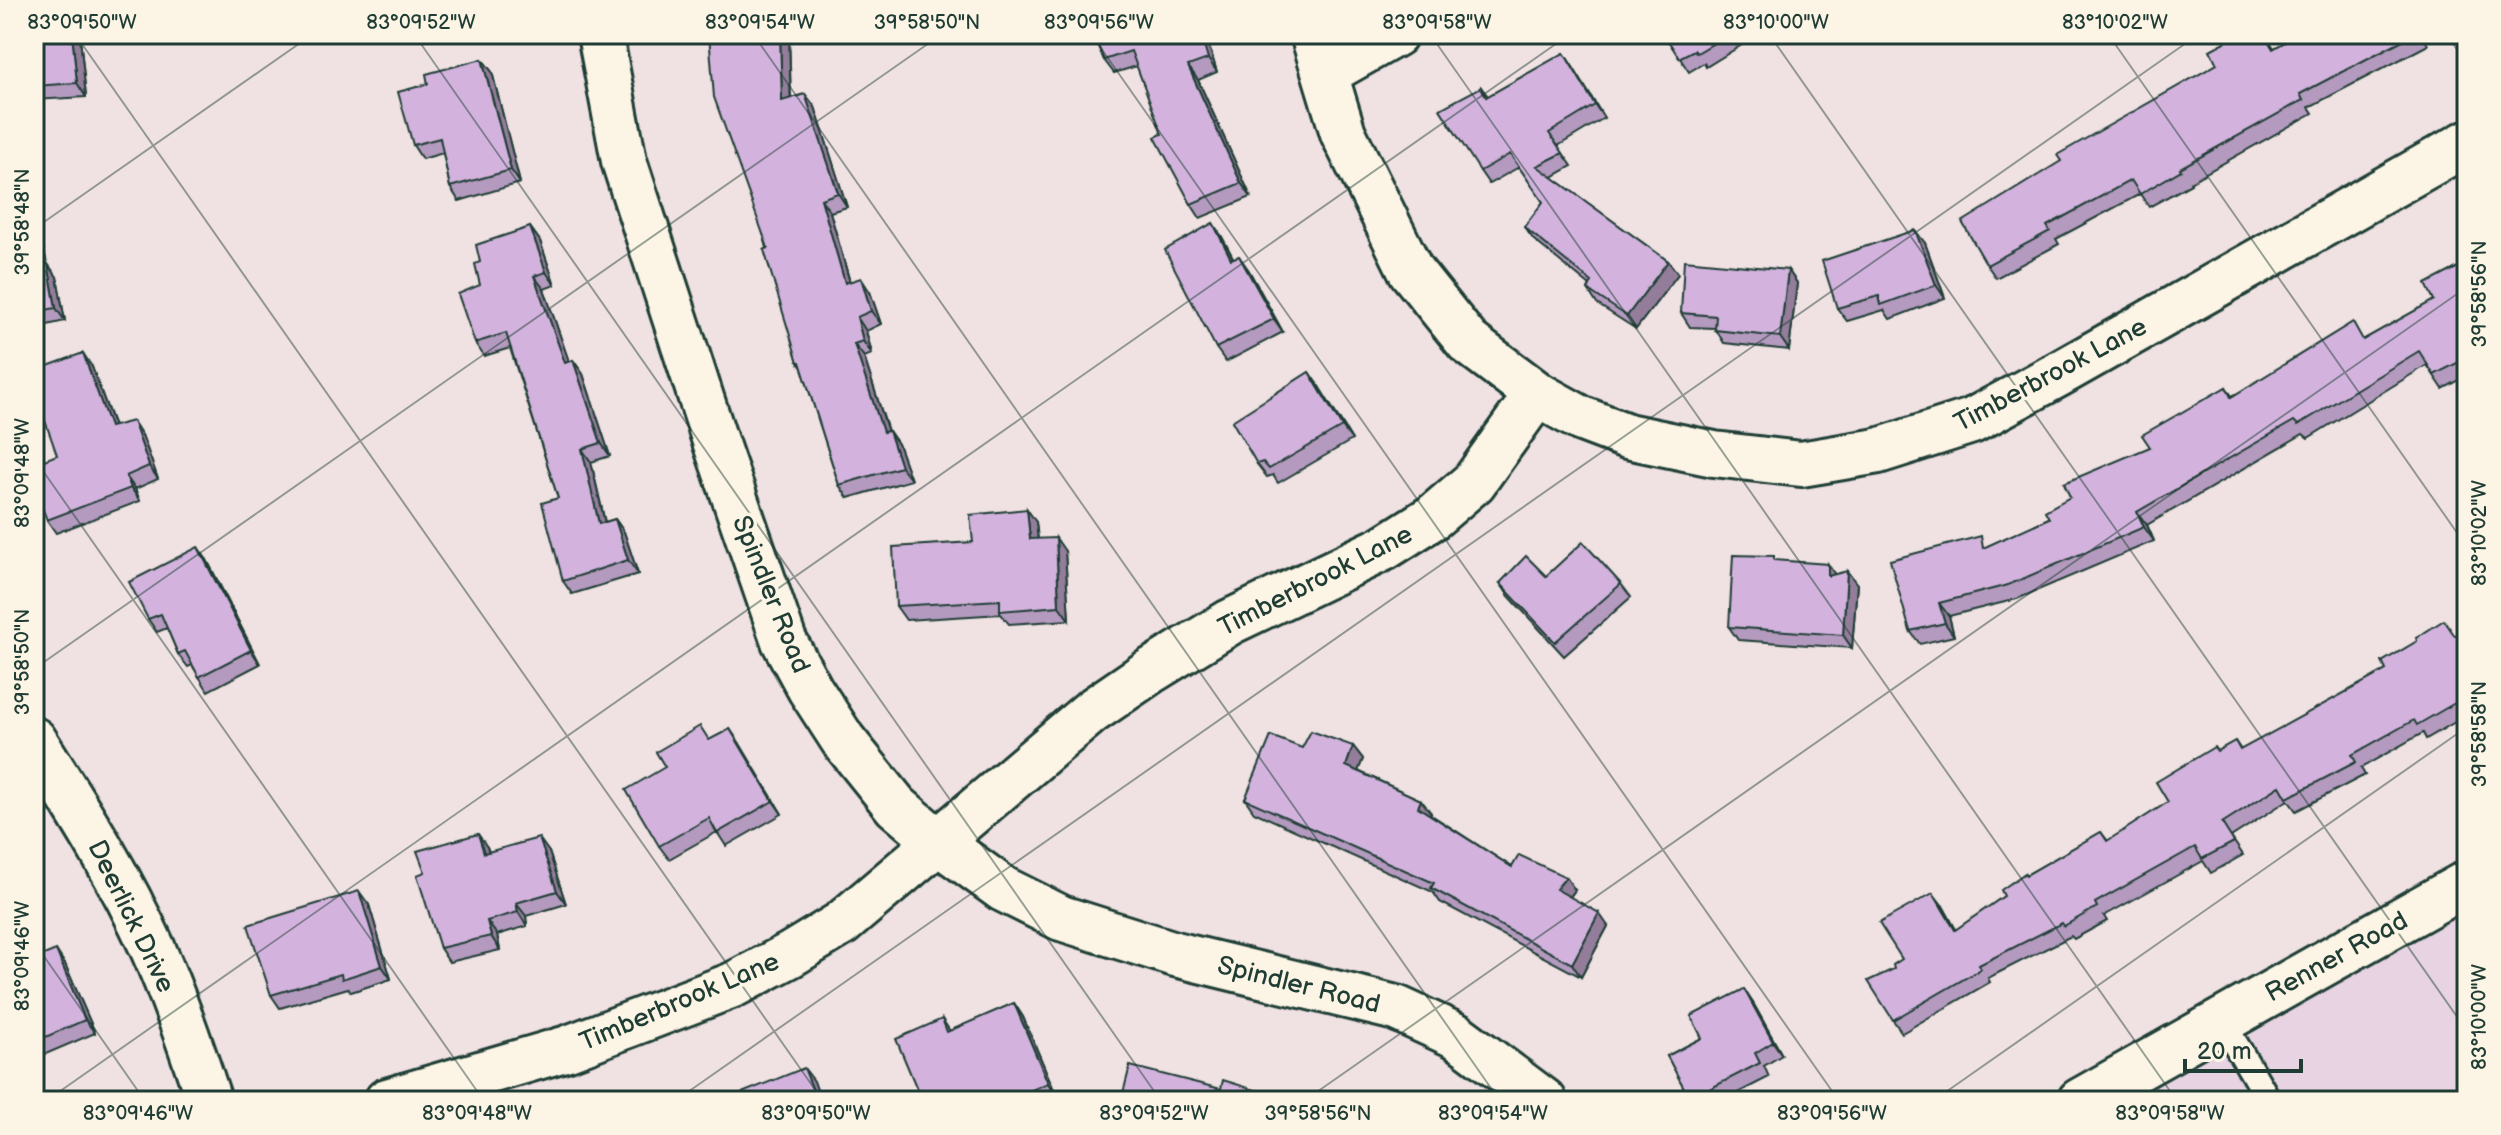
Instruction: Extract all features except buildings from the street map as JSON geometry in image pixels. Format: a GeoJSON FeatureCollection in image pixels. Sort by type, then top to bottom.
{"type":"FeatureCollection","features":[{"type":"Feature","properties":{"kind":"street","name":"Spindler Road"},"geometry":{"type":"LineString","coordinates":[[600,34],[624,161],[784,641],[843,740],[896,806],[937,841],[1003,889],[1061,918],[1175,954],[1396,1008],[1457,1036],[1544,1101]]}},
{"type":"Feature","properties":{"kind":"street"},"geometry":{"type":"LineString","coordinates":[[1395,34],[1320,53],[1343,133],[1411,271],[1468,342],[1537,394]]}},
{"type":"Feature","properties":{"kind":"street","name":"Timberbrook Lane"},"geometry":{"type":"LineString","coordinates":[[387,1101],[568,1048],[733,985],[841,924],[1092,711],[1230,622],[1384,548],[1433,517],[1474,482],[1537,394],[1582,419],[1627,436],[1714,454],[1801,464],[1878,451],[1972,421],[2467,143]]}},
{"type":"Feature","properties":{"kind":"street","name":"Deerlick Drive"},"geometry":{"type":"LineString","coordinates":[[34,740],[101,847],[152,946],[209,1101]]}},
{"type":"Feature","properties":{"kind":"street","name":"Renner Road"},"geometry":{"type":"LineString","coordinates":[[2080,1101],[2467,883]]}},
{"type":"Feature","properties":{"kind":"lane"},"geometry":{"type":"LineString","coordinates":[[2222,1021],[2269,1101]]}},
{"type":"Feature","properties":{"kind":"shaded area"},"geometry":{"type":"Polygon","coordinates":[[[2467,892],[2467,1101],[2080,1101],[2467,892]]]}}]}
